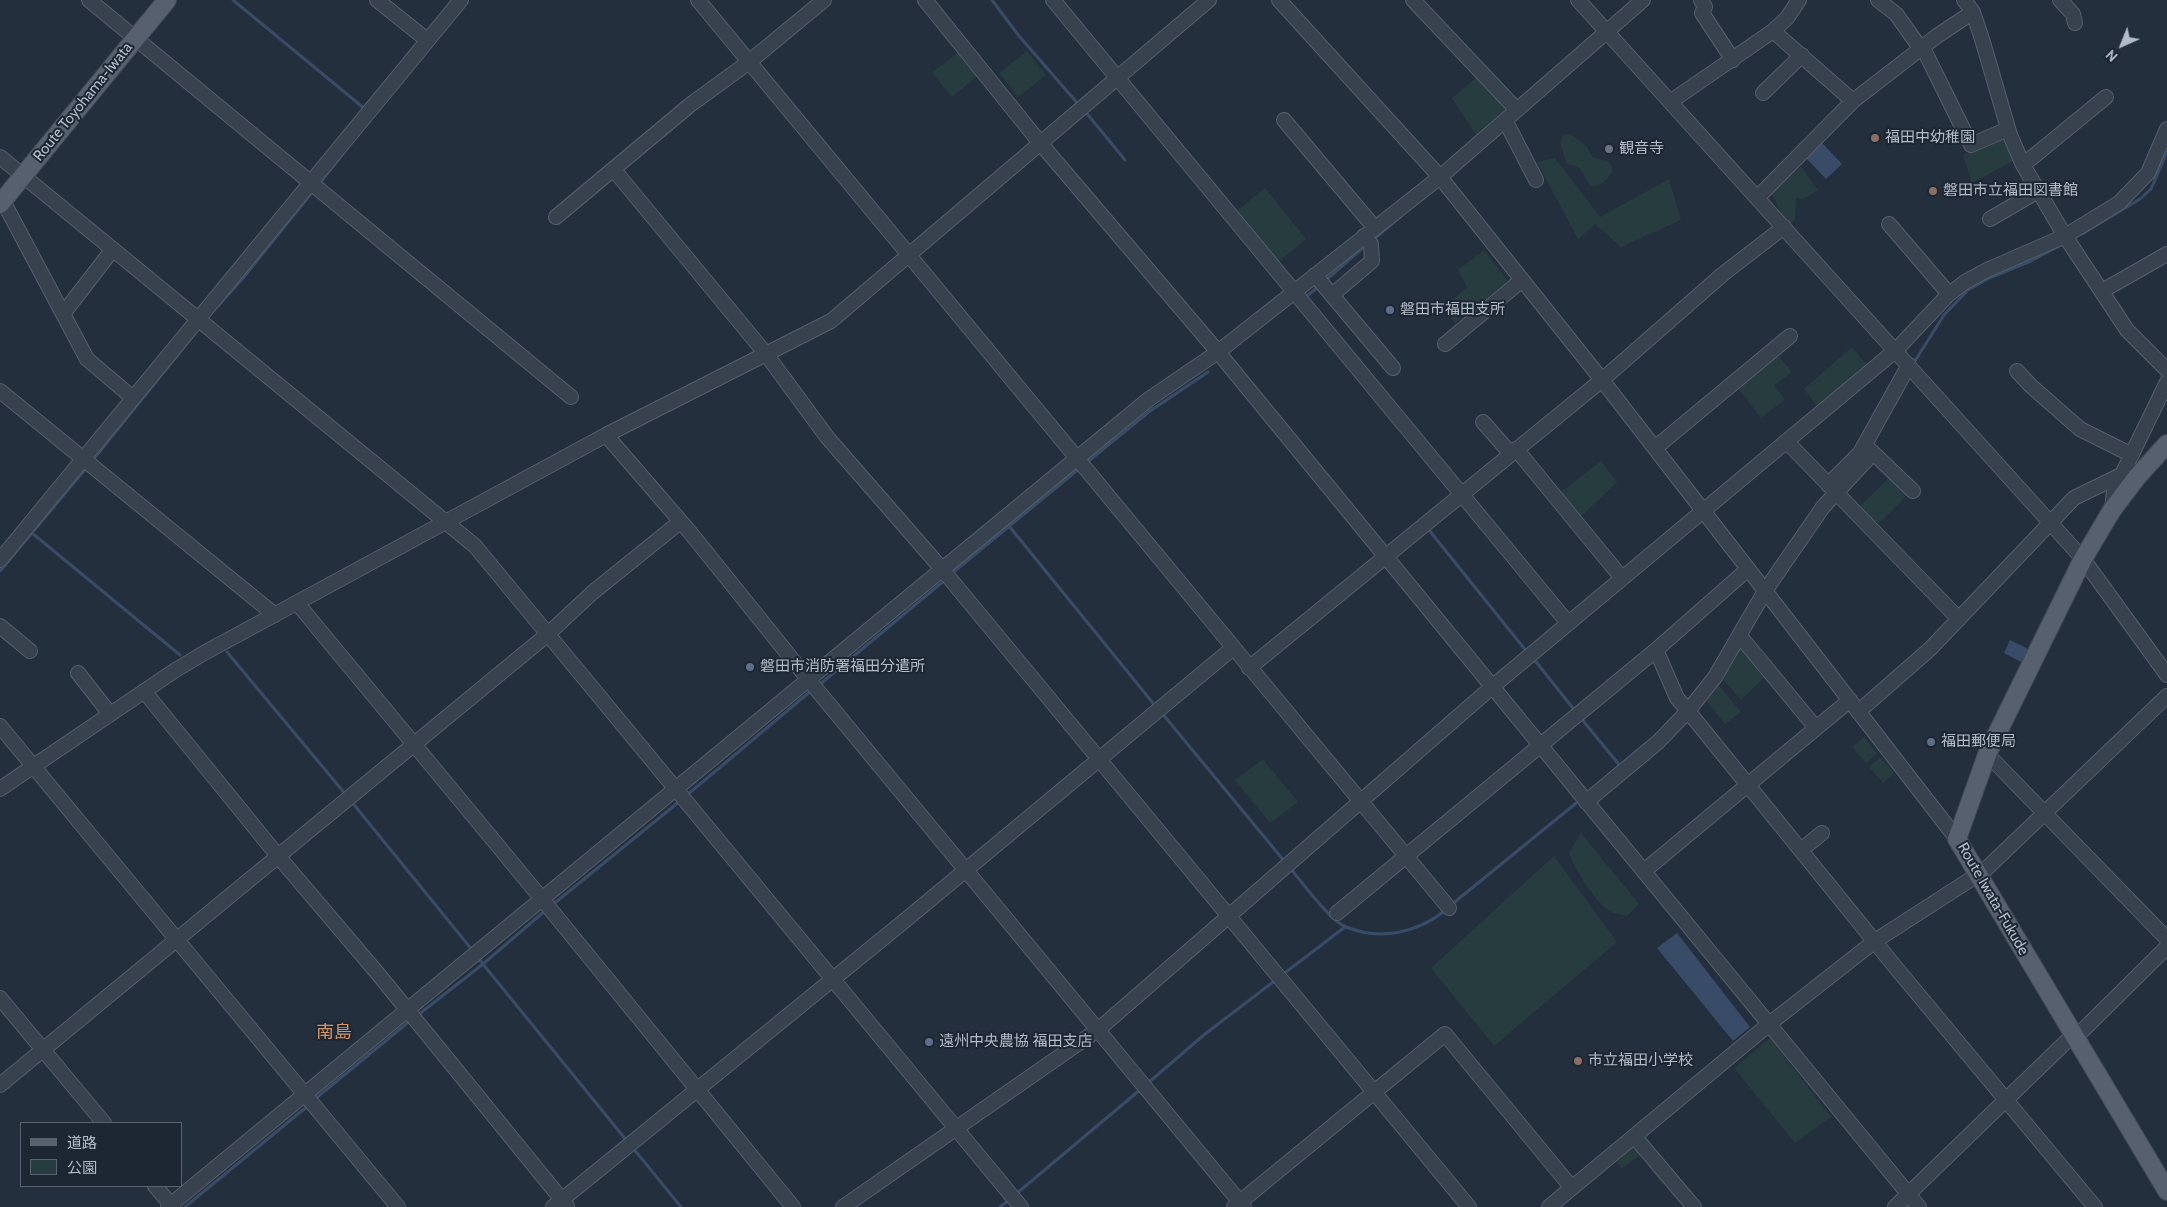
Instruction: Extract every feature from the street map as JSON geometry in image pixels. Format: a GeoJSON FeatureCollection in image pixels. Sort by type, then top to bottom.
{"type":"FeatureCollection","features":[{"type":"Feature","properties":{"kind":"main road","name":"Route Toyohama-Iwata"},"geometry":{"type":"LineString","coordinates":[[1,203],[166,0]]}},
{"type":"Feature","properties":{"kind":"main road","name":"Route Iwata-Fukude"},"geometry":{"type":"LineString","coordinates":[[2167,444],[2112,510],[2083,558],[1987,754],[1957,840],[2167,1192]]}},
{"type":"Feature","properties":{"kind":"street"},"geometry":{"type":"LineString","coordinates":[[89,0],[571,397]]}},
{"type":"Feature","properties":{"kind":"street"},"geometry":{"type":"LineString","coordinates":[[377,0],[426,40]]}},
{"type":"Feature","properties":{"kind":"street"},"geometry":{"type":"LineString","coordinates":[[0,560],[426,40],[462,0]]}},
{"type":"Feature","properties":{"kind":"street"},"geometry":{"type":"LineString","coordinates":[[698,0],[1449,908]]}},
{"type":"Feature","properties":{"kind":"street"},"geometry":{"type":"LineString","coordinates":[[556,217],[690,104],[748,62],[824,0]]}},
{"type":"Feature","properties":{"kind":"street"},"geometry":{"type":"LineString","coordinates":[[925,0],[1041,144],[1218,352],[1384,558],[1920,1207]]}},
{"type":"Feature","properties":{"kind":"street"},"geometry":{"type":"LineString","coordinates":[[1053,0],[1568,623]]}},
{"type":"Feature","properties":{"kind":"street"},"geometry":{"type":"LineString","coordinates":[[0,788],[204,653],[606,435],[831,321],[1210,0]]}},
{"type":"Feature","properties":{"kind":"street"},"geometry":{"type":"LineString","coordinates":[[1279,0],[1440,177],[1656,448],[1957,840]]}},
{"type":"Feature","properties":{"kind":"street"},"geometry":{"type":"LineString","coordinates":[[1578,0],[2083,558],[2167,675]]}},
{"type":"Feature","properties":{"kind":"street"},"geometry":{"type":"LineString","coordinates":[[1324,285],[1370,236],[1440,177],[1508,126],[1517,110],[1643,0]]}},
{"type":"Feature","properties":{"kind":"street"},"geometry":{"type":"LineString","coordinates":[[1701,0],[1705,7],[1702,13],[1733,60]]}},
{"type":"Feature","properties":{"kind":"street"},"geometry":{"type":"LineString","coordinates":[[1670,102],[1773,31],[1787,18],[1799,0]]}},
{"type":"Feature","properties":{"kind":"street"},"geometry":{"type":"LineString","coordinates":[[1878,0],[1896,14],[1922,48],[1970,145],[2008,129]]}},
{"type":"Feature","properties":{"kind":"street"},"geometry":{"type":"LineString","coordinates":[[2060,0],[2073,14],[2075,23]]}},
{"type":"Feature","properties":{"kind":"street"},"geometry":{"type":"LineString","coordinates":[[1416,1],[1517,110]]}},
{"type":"Feature","properties":{"kind":"street"},"geometry":{"type":"LineString","coordinates":[[1757,198],[1854,100],[1922,48],[1972,5],[2008,129],[2023,165],[2065,236],[2127,330],[2167,370]]}},
{"type":"Feature","properties":{"kind":"street"},"geometry":{"type":"LineString","coordinates":[[1773,31],[1854,100]]}},
{"type":"Feature","properties":{"kind":"street"},"geometry":{"type":"LineString","coordinates":[[1762,94],[1802,55]]}},
{"type":"Feature","properties":{"kind":"street"},"geometry":{"type":"LineString","coordinates":[[2023,165],[2106,97]]}},
{"type":"Feature","properties":{"kind":"street"},"geometry":{"type":"LineString","coordinates":[[156,1187],[171,1206],[1149,398],[1218,352],[1294,292],[1324,285],[1372,260],[1370,236],[1284,120]]}},
{"type":"Feature","properties":{"kind":"street"},"geometry":{"type":"LineString","coordinates":[[1508,126],[1536,180]]}},
{"type":"Feature","properties":{"kind":"street"},"geometry":{"type":"LineString","coordinates":[[843,1207],[1099,1029],[1492,687],[1704,510],[1788,443],[1896,350],[1949,294],[1964,282],[2065,236],[2119,203],[2148,173],[2167,128]]}},
{"type":"Feature","properties":{"kind":"street"},"geometry":{"type":"LineString","coordinates":[[0,157],[447,522],[491,562],[831,979],[1021,1207]]}},
{"type":"Feature","properties":{"kind":"street"},"geometry":{"type":"LineString","coordinates":[[614,170],[766,354],[828,437],[942,569],[1100,758],[1469,1207]]}},
{"type":"Feature","properties":{"kind":"street"},"geometry":{"type":"LineString","coordinates":[[1990,219],[2038,191]]}},
{"type":"Feature","properties":{"kind":"street"},"geometry":{"type":"LineString","coordinates":[[1,203],[88,359],[133,398]]}},
{"type":"Feature","properties":{"kind":"street"},"geometry":{"type":"LineString","coordinates":[[1889,224],[1949,294]]}},
{"type":"Feature","properties":{"kind":"street"},"geometry":{"type":"LineString","coordinates":[[1250,668],[1602,380],[1723,274],[1784,227]]}},
{"type":"Feature","properties":{"kind":"street"},"geometry":{"type":"LineString","coordinates":[[63,314],[113,249]]}},
{"type":"Feature","properties":{"kind":"street"},"geometry":{"type":"LineString","coordinates":[[2102,291],[2167,254]]}},
{"type":"Feature","properties":{"kind":"street"},"geometry":{"type":"LineString","coordinates":[[1445,344],[1522,280]]}},
{"type":"Feature","properties":{"kind":"street"},"geometry":{"type":"LineString","coordinates":[[1324,285],[1393,368]]}},
{"type":"Feature","properties":{"kind":"street"},"geometry":{"type":"LineString","coordinates":[[1656,448],[1790,336]]}},
{"type":"Feature","properties":{"kind":"street"},"geometry":{"type":"LineString","coordinates":[[1586,802],[1658,742],[1688,712],[1715,676],[1765,591],[1823,507],[1832,489],[1869,449],[1909,365]]}},
{"type":"Feature","properties":{"kind":"street"},"geometry":{"type":"LineString","coordinates":[[2017,371],[2031,386],[2080,429],[2132,455]]}},
{"type":"Feature","properties":{"kind":"street"},"geometry":{"type":"LineString","coordinates":[[2112,510],[2114,491],[2167,382]]}},
{"type":"Feature","properties":{"kind":"street"},"geometry":{"type":"LineString","coordinates":[[0,392],[275,615]]}},
{"type":"Feature","properties":{"kind":"street"},"geometry":{"type":"LineString","coordinates":[[1483,422],[1513,452],[1622,578]]}},
{"type":"Feature","properties":{"kind":"street"},"geometry":{"type":"LineString","coordinates":[[606,435],[1099,1029],[1239,1205],[1445,1034],[1572,1188]]}},
{"type":"Feature","properties":{"kind":"street"},"geometry":{"type":"LineString","coordinates":[[1788,443],[1959,618]]}},
{"type":"Feature","properties":{"kind":"street"},"geometry":{"type":"LineString","coordinates":[[1869,449],[1913,491]]}},
{"type":"Feature","properties":{"kind":"street"},"geometry":{"type":"LineString","coordinates":[[1858,712],[1930,648],[2074,498],[2123,474],[2141,473]]}},
{"type":"Feature","properties":{"kind":"street"},"geometry":{"type":"LineString","coordinates":[[0,1085],[548,634],[592,594],[680,522]]}},
{"type":"Feature","properties":{"kind":"street"},"geometry":{"type":"LineString","coordinates":[[1338,913],[1538,745],[1656,650],[1748,569]]}},
{"type":"Feature","properties":{"kind":"street"},"geometry":{"type":"LineString","coordinates":[[297,603],[793,1207]]}},
{"type":"Feature","properties":{"kind":"street"},"geometry":{"type":"LineString","coordinates":[[0,626],[30,651]]}},
{"type":"Feature","properties":{"kind":"street"},"geometry":{"type":"LineString","coordinates":[[1740,636],[1816,728]]}},
{"type":"Feature","properties":{"kind":"street"},"geometry":{"type":"LineString","coordinates":[[144,691],[278,856],[407,1010],[561,1205],[697,1089],[1233,648]]}},
{"type":"Feature","properties":{"kind":"street"},"geometry":{"type":"LineString","coordinates":[[1656,650],[1677,698],[1688,712],[2095,1207]]}},
{"type":"Feature","properties":{"kind":"street"},"geometry":{"type":"LineString","coordinates":[[78,673],[110,714]]}},
{"type":"Feature","properties":{"kind":"street"},"geometry":{"type":"LineString","coordinates":[[1549,1207],[1768,1025],[1875,940],[1977,875],[2167,696]]}},
{"type":"Feature","properties":{"kind":"street"},"geometry":{"type":"LineString","coordinates":[[1644,871],[1850,700]]}},
{"type":"Feature","properties":{"kind":"street"},"geometry":{"type":"LineString","coordinates":[[0,726],[398,1207]]}},
{"type":"Feature","properties":{"kind":"street"},"geometry":{"type":"LineString","coordinates":[[1987,754],[2167,939]]}},
{"type":"Feature","properties":{"kind":"street"},"geometry":{"type":"LineString","coordinates":[[1800,850],[1822,833]]}},
{"type":"Feature","properties":{"kind":"street"},"geometry":{"type":"LineString","coordinates":[[1895,1207],[2167,947]]}},
{"type":"Feature","properties":{"kind":"street"},"geometry":{"type":"LineString","coordinates":[[0,998],[103,1122]]}},
{"type":"Feature","properties":{"kind":"street"},"geometry":{"type":"LineString","coordinates":[[1634,1136],[1694,1207]]}},
{"type":"Feature","properties":{"kind":"green space"},"geometry":{"type":"Polygon","coordinates":[[[961,50],[980,74],[952,97],[932,73],[961,50]]]}},
{"type":"Feature","properties":{"kind":"green space"},"geometry":{"type":"Polygon","coordinates":[[[1027,51],[1046,75],[1018,97],[999,73],[1027,51]]]}},
{"type":"Feature","properties":{"kind":"green space"},"geometry":{"type":"Polygon","coordinates":[[[1477,77],[1507,107],[1476,135],[1452,98],[1477,77]]]}},
{"type":"Feature","properties":{"kind":"green space"},"geometry":{"type":"Polygon","coordinates":[[[1570,134],[1586,145],[1592,157],[1610,162],[1613,171],[1601,184],[1590,186],[1580,168],[1567,164],[1560,143],[1563,135],[1570,134]]]}},
{"type":"Feature","properties":{"kind":"green space"},"geometry":{"type":"Polygon","coordinates":[[[2004,137],[2015,160],[1972,183],[1963,155],[2004,137]]]}},
{"type":"Feature","properties":{"kind":"green space"},"geometry":{"type":"Polygon","coordinates":[[[1555,158],[1600,217],[1669,179],[1681,220],[1621,247],[1595,224],[1578,239],[1537,162],[1555,158]]]}},
{"type":"Feature","properties":{"kind":"green space"},"geometry":{"type":"Polygon","coordinates":[[[1801,167],[1818,190],[1804,199],[1796,198],[1795,219],[1792,223],[1782,214],[1771,192],[1801,167]]]}},
{"type":"Feature","properties":{"kind":"green space"},"geometry":{"type":"Polygon","coordinates":[[[1265,188],[1306,239],[1272,267],[1230,216],[1265,188]]]}},
{"type":"Feature","properties":{"kind":"green space"},"geometry":{"type":"Polygon","coordinates":[[[1484,250],[1508,281],[1455,323],[1443,309],[1467,287],[1458,270],[1484,250]]]}},
{"type":"Feature","properties":{"kind":"green space"},"geometry":{"type":"Polygon","coordinates":[[[1852,347],[1872,371],[1823,413],[1804,389],[1852,347]]]}},
{"type":"Feature","properties":{"kind":"green space"},"geometry":{"type":"Polygon","coordinates":[[[1773,350],[1792,372],[1774,385],[1785,400],[1761,418],[1734,383],[1773,350]]]}},
{"type":"Feature","properties":{"kind":"green space"},"geometry":{"type":"Polygon","coordinates":[[[1601,461],[1617,482],[1575,522],[1555,497],[1601,461]]]}},
{"type":"Feature","properties":{"kind":"green space"},"geometry":{"type":"Polygon","coordinates":[[[1892,475],[1909,493],[1872,530],[1854,512],[1892,475]]]}},
{"type":"Feature","properties":{"kind":"green space"},"geometry":{"type":"Polygon","coordinates":[[[1740,636],[1770,672],[1741,700],[1720,676],[1740,636]]]}},
{"type":"Feature","properties":{"kind":"green space"},"geometry":{"type":"Polygon","coordinates":[[[1717,683],[1741,712],[1725,724],[1705,699],[1717,683]]]}},
{"type":"Feature","properties":{"kind":"green space"},"geometry":{"type":"Polygon","coordinates":[[[1864,737],[1877,753],[1866,763],[1852,747],[1864,737]]]}},
{"type":"Feature","properties":{"kind":"green space"},"geometry":{"type":"Polygon","coordinates":[[[1880,757],[1894,773],[1883,783],[1869,767],[1880,757]]]}},
{"type":"Feature","properties":{"kind":"green space"},"geometry":{"type":"Polygon","coordinates":[[[1263,759],[1298,802],[1270,823],[1235,780],[1263,759]]]}},
{"type":"Feature","properties":{"kind":"green space"},"geometry":{"type":"Polygon","coordinates":[[[1581,833],[1639,904],[1627,916],[1612,912],[1599,902],[1576,868],[1569,853],[1581,833]]]}},
{"type":"Feature","properties":{"kind":"green space"},"geometry":{"type":"Polygon","coordinates":[[[1554,856],[1617,942],[1494,1046],[1431,968],[1554,856]]]}},
{"type":"Feature","properties":{"kind":"green space"},"geometry":{"type":"Polygon","coordinates":[[[1770,1038],[1831,1117],[1795,1143],[1734,1068],[1770,1038]]]}},
{"type":"Feature","properties":{"kind":"green space"},"geometry":{"type":"Polygon","coordinates":[[[1638,1143],[1669,1186],[1661,1183],[1641,1155],[1622,1168],[1617,1164],[1617,1161],[1638,1143]]]}},
{"type":"Feature","properties":{"kind":"water"},"geometry":{"type":"Polygon","coordinates":[[[1822,143],[1842,164],[1826,179],[1806,158],[1822,143]]]}},
{"type":"Feature","properties":{"kind":"water"},"geometry":{"type":"Polygon","coordinates":[[[2010,640],[2030,650],[2023,663],[2004,653],[2010,640]]]}},
{"type":"Feature","properties":{"kind":"water"},"geometry":{"type":"Polygon","coordinates":[[[1677,933],[1750,1027],[1733,1041],[1657,948],[1677,933]]]}},
{"type":"Feature","properties":{"kind":"waterway"},"geometry":{"type":"LineString","coordinates":[[233,0],[365,109]]}},
{"type":"Feature","properties":{"kind":"waterway"},"geometry":{"type":"LineString","coordinates":[[992,0],[1019,36],[1080,106]]}},
{"type":"Feature","properties":{"kind":"waterway"},"geometry":{"type":"LineString","coordinates":[[1084,110],[1125,160]]}},
{"type":"Feature","properties":{"kind":"waterway"},"geometry":{"type":"LineString","coordinates":[[2082,234],[2140,199],[2151,189],[2167,152]]}},
{"type":"Feature","properties":{"kind":"waterway"},"geometry":{"type":"LineString","coordinates":[[318,185],[342,155]]}},
{"type":"Feature","properties":{"kind":"waterway"},"geometry":{"type":"LineString","coordinates":[[218,306],[314,190]]}},
{"type":"Feature","properties":{"kind":"waterway"},"geometry":{"type":"LineString","coordinates":[[1373,240],[1401,216]]}},
{"type":"Feature","properties":{"kind":"waterway"},"geometry":{"type":"LineString","coordinates":[[1326,280],[1366,245]]}},
{"type":"Feature","properties":{"kind":"waterway"},"geometry":{"type":"LineString","coordinates":[[1913,364],[1944,315],[1968,290],[1989,278],[2031,261],[2061,245]]}},
{"type":"Feature","properties":{"kind":"waterway"},"geometry":{"type":"LineString","coordinates":[[1307,296],[1319,286]]}},
{"type":"Feature","properties":{"kind":"waterway"},"geometry":{"type":"LineString","coordinates":[[92,461],[201,326]]}},
{"type":"Feature","properties":{"kind":"waterway"},"geometry":{"type":"LineString","coordinates":[[1086,463],[1150,411],[1208,372]]}},
{"type":"Feature","properties":{"kind":"waterway"},"geometry":{"type":"LineString","coordinates":[[0,571],[88,466]]}},
{"type":"Feature","properties":{"kind":"waterway"},"geometry":{"type":"LineString","coordinates":[[951,574],[1080,468]]}},
{"type":"Feature","properties":{"kind":"waterway"},"geometry":{"type":"LineString","coordinates":[[1009,526],[1157,708]]}},
{"type":"Feature","properties":{"kind":"waterway"},"geometry":{"type":"LineString","coordinates":[[1429,530],[1527,652]]}},
{"type":"Feature","properties":{"kind":"waterway"},"geometry":{"type":"LineString","coordinates":[[32,533],[180,655]]}},
{"type":"Feature","properties":{"kind":"waterway"},"geometry":{"type":"LineString","coordinates":[[819,685],[945,580]]}},
{"type":"Feature","properties":{"kind":"waterway"},"geometry":{"type":"LineString","coordinates":[[227,652],[347,796]]}},
{"type":"Feature","properties":{"kind":"waterway"},"geometry":{"type":"LineString","coordinates":[[1533,658],[1576,712]]}},
{"type":"Feature","properties":{"kind":"waterway"},"geometry":{"type":"LineString","coordinates":[[687,795],[812,690]]}},
{"type":"Feature","properties":{"kind":"waterway"},"geometry":{"type":"LineString","coordinates":[[1161,712],[1285,862]]}},
{"type":"Feature","properties":{"kind":"waterway"},"geometry":{"type":"LineString","coordinates":[[1580,717],[1621,767]]}},
{"type":"Feature","properties":{"kind":"waterway"},"geometry":{"type":"LineString","coordinates":[[1451,905],[1580,800]]}},
{"type":"Feature","properties":{"kind":"waterway"},"geometry":{"type":"LineString","coordinates":[[351,801],[473,951]]}},
{"type":"Feature","properties":{"kind":"waterway"},"geometry":{"type":"LineString","coordinates":[[551,906],[680,801]]}},
{"type":"Feature","properties":{"kind":"waterway"},"geometry":{"type":"LineString","coordinates":[[1290,868],[1316,901],[1332,917],[1346,927],[1359,931],[1386,934],[1412,929],[1424,924],[1447,909]]}},
{"type":"Feature","properties":{"kind":"waterway"},"geometry":{"type":"LineString","coordinates":[[418,1015],[483,964],[546,910]]}},
{"type":"Feature","properties":{"kind":"waterway"},"geometry":{"type":"LineString","coordinates":[[1282,975],[1345,927]]}},
{"type":"Feature","properties":{"kind":"waterway"},"geometry":{"type":"LineString","coordinates":[[478,958],[627,1141]]}},
{"type":"Feature","properties":{"kind":"waterway"},"geometry":{"type":"LineString","coordinates":[[1148,1083],[1205,1034],[1277,979]]}},
{"type":"Feature","properties":{"kind":"waterway"},"geometry":{"type":"LineString","coordinates":[[315,1099],[411,1020]]}},
{"type":"Feature","properties":{"kind":"waterway"},"geometry":{"type":"LineString","coordinates":[[1016,1194],[1141,1089]]}},
{"type":"Feature","properties":{"kind":"waterway"},"geometry":{"type":"LineString","coordinates":[[185,1207],[309,1105]]}},
{"type":"Feature","properties":{"kind":"waterway"},"geometry":{"type":"LineString","coordinates":[[633,1148],[681,1207]]}},
{"type":"Feature","properties":{"kind":"waterway"},"geometry":{"type":"LineString","coordinates":[[1000,1207],[1009,1200]]}},
{"type":"Feature","properties":{"kind":"place","name":"福田中幼稚園"},"geometry":{"type":"Point","coordinates":[1875,138]}},
{"type":"Feature","properties":{"kind":"place","name":"観音寺"},"geometry":{"type":"Point","coordinates":[1609,149]}},
{"type":"Feature","properties":{"kind":"place","name":"磐田市立福田図書館"},"geometry":{"type":"Point","coordinates":[1933,191]}},
{"type":"Feature","properties":{"kind":"place","name":"磐田市福田支所"},"geometry":{"type":"Point","coordinates":[1390,310]}},
{"type":"Feature","properties":{"kind":"place","name":"磐田市消防署福田分遣所"},"geometry":{"type":"Point","coordinates":[750,667]}},
{"type":"Feature","properties":{"kind":"place","name":"福田郵便局"},"geometry":{"type":"Point","coordinates":[1931,742]}},
{"type":"Feature","properties":{"kind":"place","name":"遠州中央農協 福田支店"},"geometry":{"type":"Point","coordinates":[929,1042]}},
{"type":"Feature","properties":{"kind":"place","name":"市立福田小学校"},"geometry":{"type":"Point","coordinates":[1578,1061]}},
{"type":"Feature","properties":{"kind":"district","name":"南島"},"geometry":{"type":"Point","coordinates":[334,1033]}}]}
